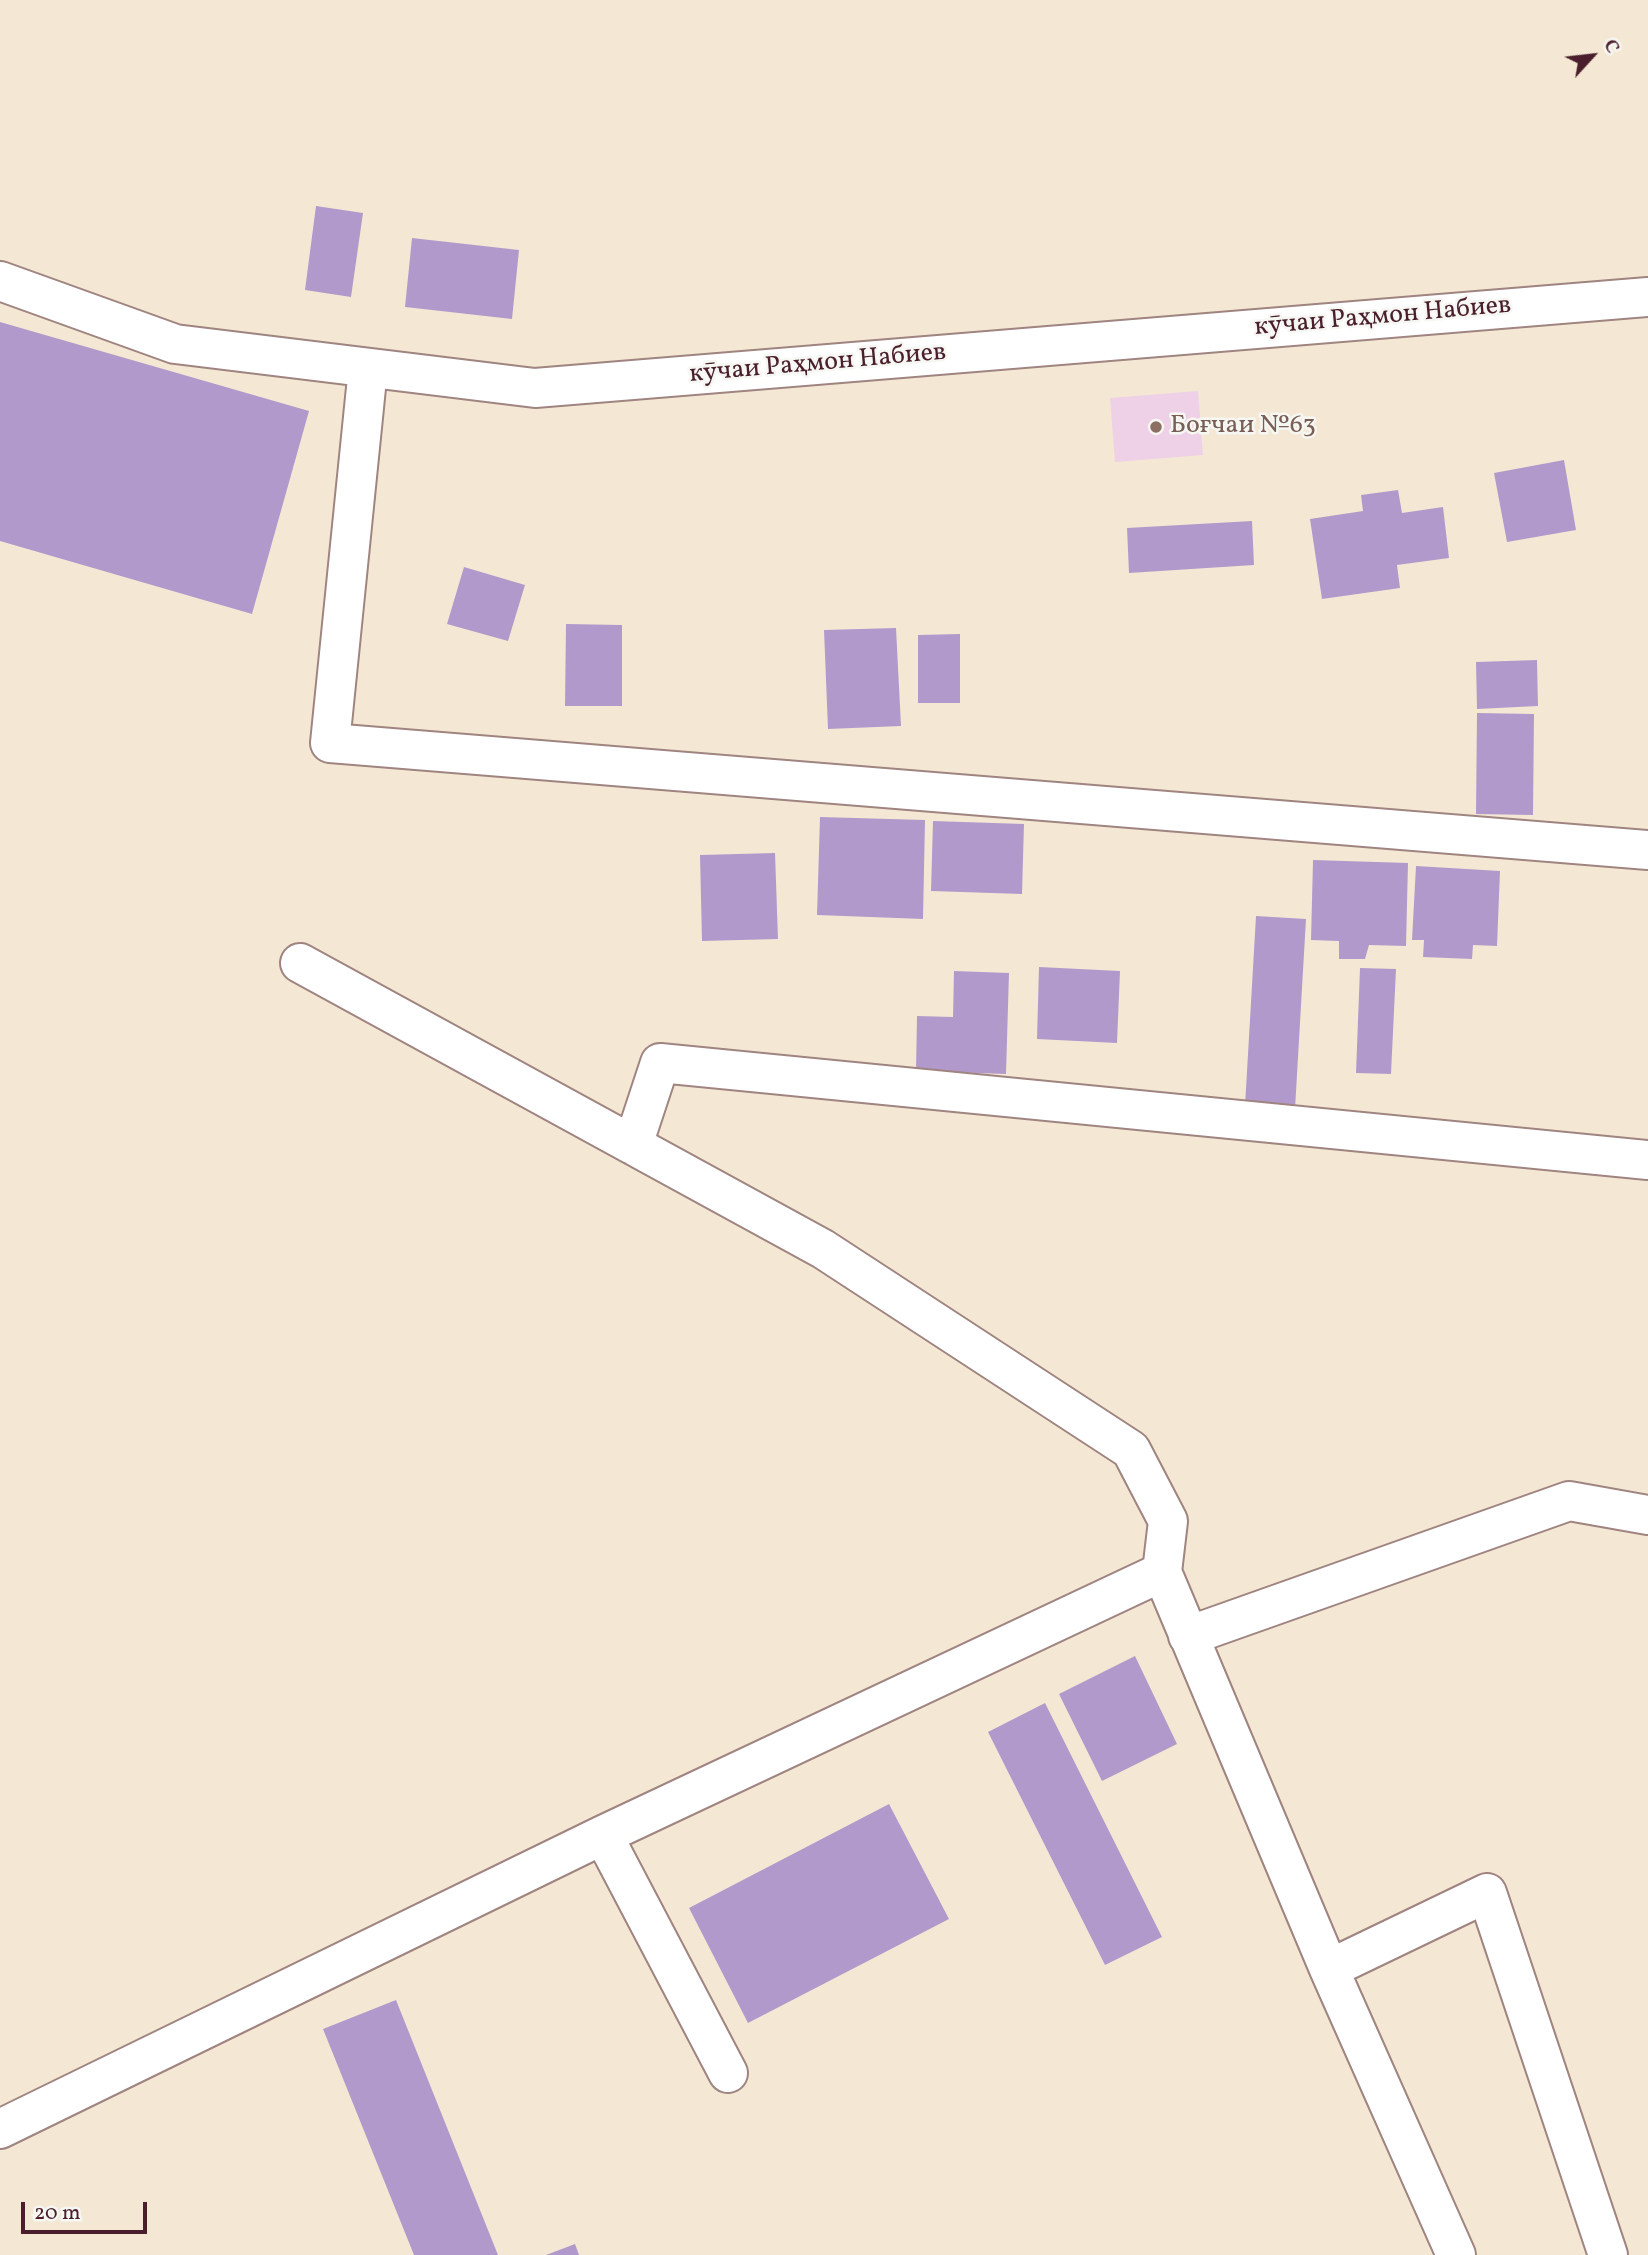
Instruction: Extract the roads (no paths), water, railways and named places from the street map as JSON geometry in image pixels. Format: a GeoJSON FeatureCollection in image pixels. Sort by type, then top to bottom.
{"type":"FeatureCollection","features":[{"type":"Feature","properties":{"kind":"street","name":"кӯчаи Раҳмон Набиев"},"geometry":{"type":"LineString","coordinates":[[0,281],[175,344],[535,388],[1648,296]]}},
{"type":"Feature","properties":{"kind":"street"},"geometry":{"type":"LineString","coordinates":[[368,368],[330,743],[1648,850]]}},
{"type":"Feature","properties":{"kind":"street"},"geometry":{"type":"LineString","coordinates":[[300,963],[823,1249],[1132,1450],[1168,1521],[1162,1572],[1329,1969],[1456,2255]]}},
{"type":"Feature","properties":{"kind":"street"},"geometry":{"type":"LineString","coordinates":[[633,1145],[660,1063],[1648,1160]]}},
{"type":"Feature","properties":{"kind":"street"},"geometry":{"type":"LineString","coordinates":[[1188,1636],[1569,1501],[1648,1515]]}},
{"type":"Feature","properties":{"kind":"street"},"geometry":{"type":"LineString","coordinates":[[0,2129],[603,1835],[1162,1572]]}},
{"type":"Feature","properties":{"kind":"street"},"geometry":{"type":"LineString","coordinates":[[603,1835],[728,2073]]}},
{"type":"Feature","properties":{"kind":"street"},"geometry":{"type":"LineString","coordinates":[[1329,1969],[1487,1893],[1608,2255]]}},
{"type":"Feature","properties":{"kind":"place","name":"Боғчаи №63"},"geometry":{"type":"Point","coordinates":[1156,427]}}]}
